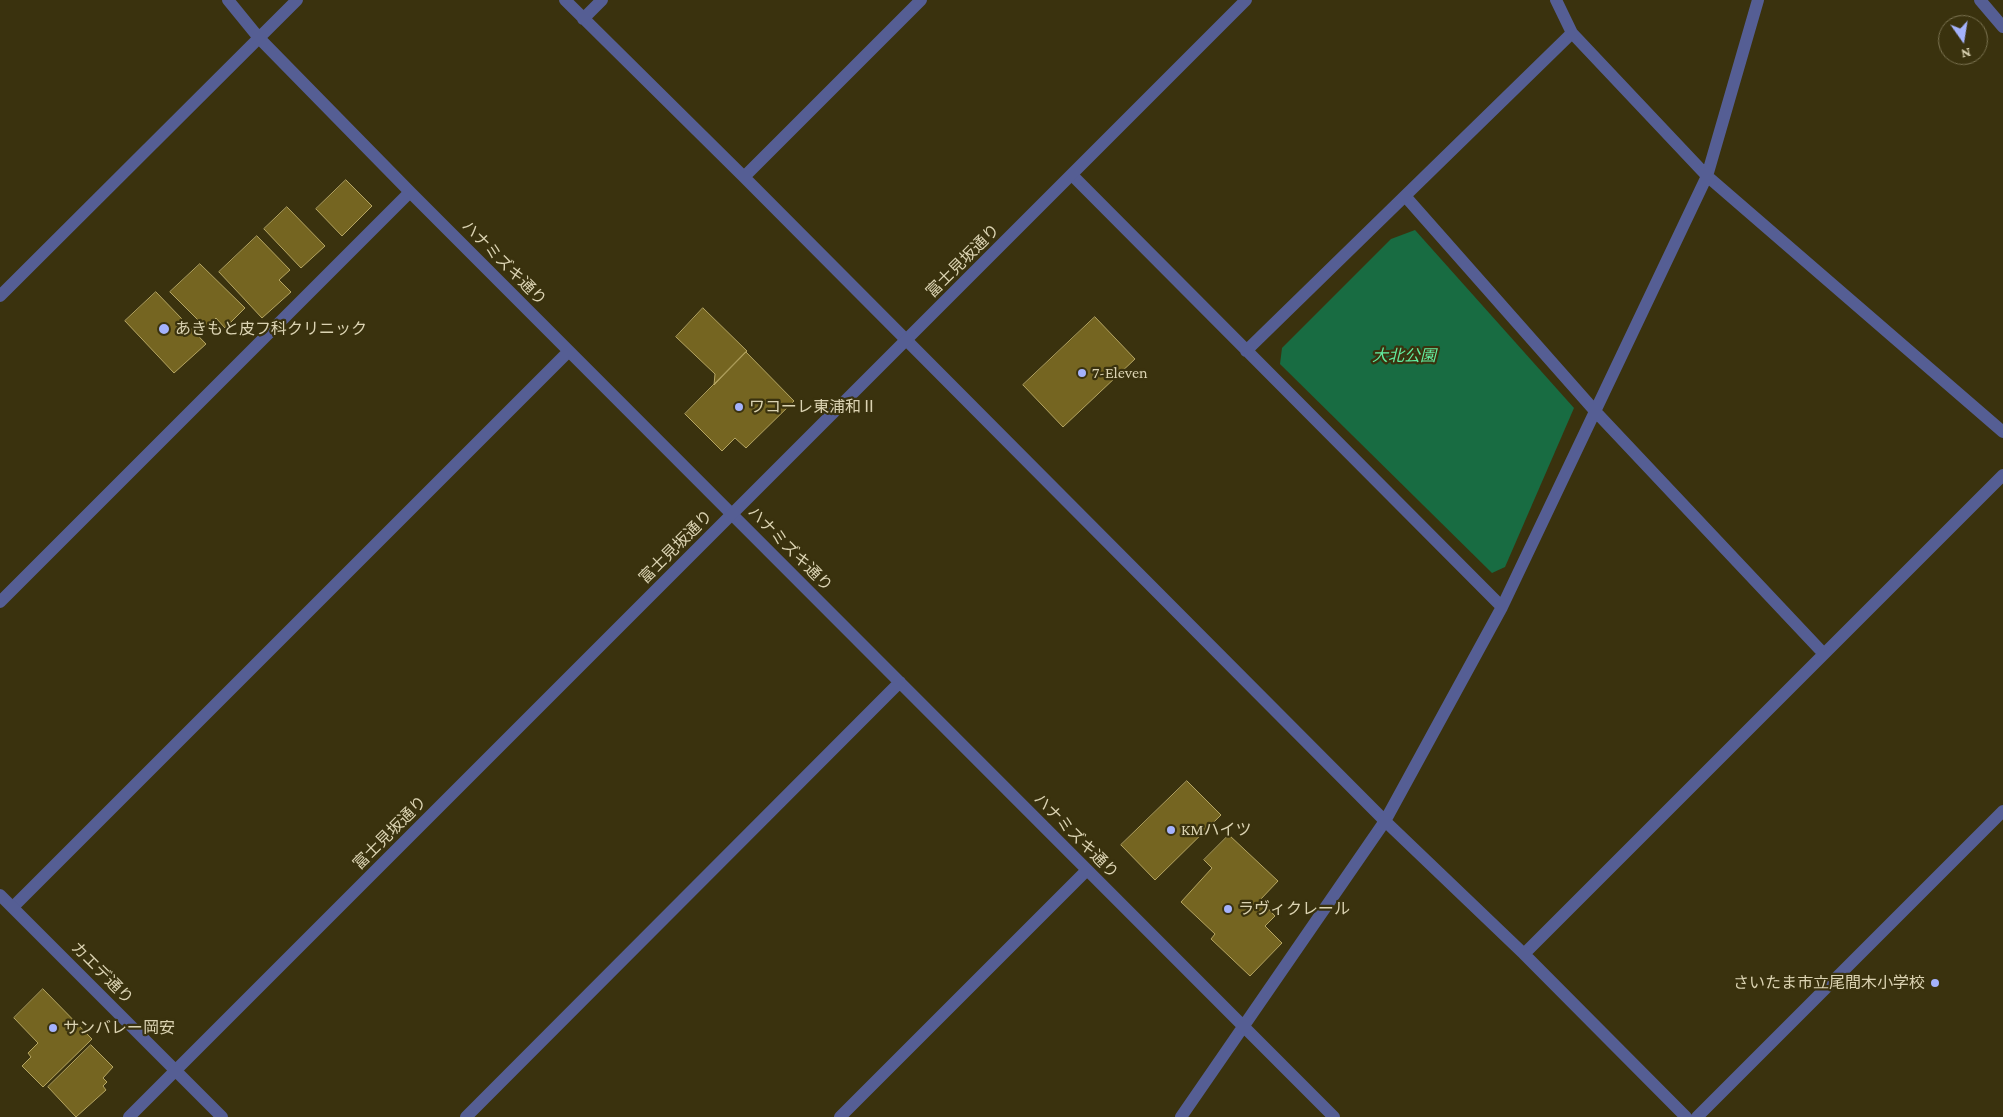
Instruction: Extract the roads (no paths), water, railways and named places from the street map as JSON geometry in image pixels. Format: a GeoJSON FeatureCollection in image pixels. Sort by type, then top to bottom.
{"type":"FeatureCollection","features":[{"type":"Feature","properties":{"kind":"street","name":"ハナミズキ通り"},"geometry":{"type":"LineString","coordinates":[[228,0],[259,38],[410,192],[900,682],[1086,871],[1334,1117]]}},
{"type":"Feature","properties":{"kind":"street"},"geometry":{"type":"LineString","coordinates":[[0,296],[297,0]]}},
{"type":"Feature","properties":{"kind":"street"},"geometry":{"type":"LineString","coordinates":[[565,0],[744,177],[1385,821],[1524,954],[1686,1117]]}},
{"type":"Feature","properties":{"kind":"street"},"geometry":{"type":"LineString","coordinates":[[583,19],[602,0]]}},
{"type":"Feature","properties":{"kind":"street"},"geometry":{"type":"LineString","coordinates":[[744,177],[921,0]]}},
{"type":"Feature","properties":{"kind":"street","name":"富士見坂通り"},"geometry":{"type":"LineString","coordinates":[[129,1117],[1246,0]]}},
{"type":"Feature","properties":{"kind":"street"},"geometry":{"type":"LineString","coordinates":[[1556,0],[1572,33],[1707,176],[2003,432]]}},
{"type":"Feature","properties":{"kind":"street"},"geometry":{"type":"LineString","coordinates":[[1181,1117],[1385,821],[1502,607],[1707,176],[1758,0]]}},
{"type":"Feature","properties":{"kind":"street"},"geometry":{"type":"LineString","coordinates":[[1980,0],[2003,27]]}},
{"type":"Feature","properties":{"kind":"street"},"geometry":{"type":"LineString","coordinates":[[1246,351],[1572,33]]}},
{"type":"Feature","properties":{"kind":"street"},"geometry":{"type":"LineString","coordinates":[[1072,176],[1502,607]]}},
{"type":"Feature","properties":{"kind":"street"},"geometry":{"type":"LineString","coordinates":[[0,602],[410,192]]}},
{"type":"Feature","properties":{"kind":"street"},"geometry":{"type":"LineString","coordinates":[[1405,196],[1595,411],[1824,654]]}},
{"type":"Feature","properties":{"kind":"street"},"geometry":{"type":"LineString","coordinates":[[13,908],[569,351]]}},
{"type":"Feature","properties":{"kind":"street"},"geometry":{"type":"LineString","coordinates":[[1524,954],[2003,475]]}},
{"type":"Feature","properties":{"kind":"street"},"geometry":{"type":"LineString","coordinates":[[466,1117],[900,682]]}},
{"type":"Feature","properties":{"kind":"street"},"geometry":{"type":"LineString","coordinates":[[1697,1117],[2003,811]]}},
{"type":"Feature","properties":{"kind":"street"},"geometry":{"type":"LineString","coordinates":[[840,1117],[1086,871]]}},
{"type":"Feature","properties":{"kind":"street","name":"カエデ通り"},"geometry":{"type":"LineString","coordinates":[[0,895],[222,1117]]}},
{"type":"Feature","properties":{"kind":"place","name":"あきもと皮フ科クリニック"},"geometry":{"type":"Point","coordinates":[164,329]}},
{"type":"Feature","properties":{"kind":"place","name":"7-Eleven"},"geometry":{"type":"Point","coordinates":[1082,373]}},
{"type":"Feature","properties":{"kind":"place","name":"ワコーレ東浦和Ⅱ"},"geometry":{"type":"Point","coordinates":[739,407]}},
{"type":"Feature","properties":{"kind":"place","name":"KMハイツ"},"geometry":{"type":"Point","coordinates":[1171,830]}},
{"type":"Feature","properties":{"kind":"place","name":"ラヴィクレール"},"geometry":{"type":"Point","coordinates":[1228,909]}},
{"type":"Feature","properties":{"kind":"place","name":"さいたま市立尾間木小学校"},"geometry":{"type":"Point","coordinates":[1935,983]}},
{"type":"Feature","properties":{"kind":"place","name":"サンバレー岡安"},"geometry":{"type":"Point","coordinates":[53,1028]}},
{"type":"Feature","properties":{"kind":"park label","name":"大北公園"},"geometry":{"type":"Point","coordinates":[1404,356]}}]}
